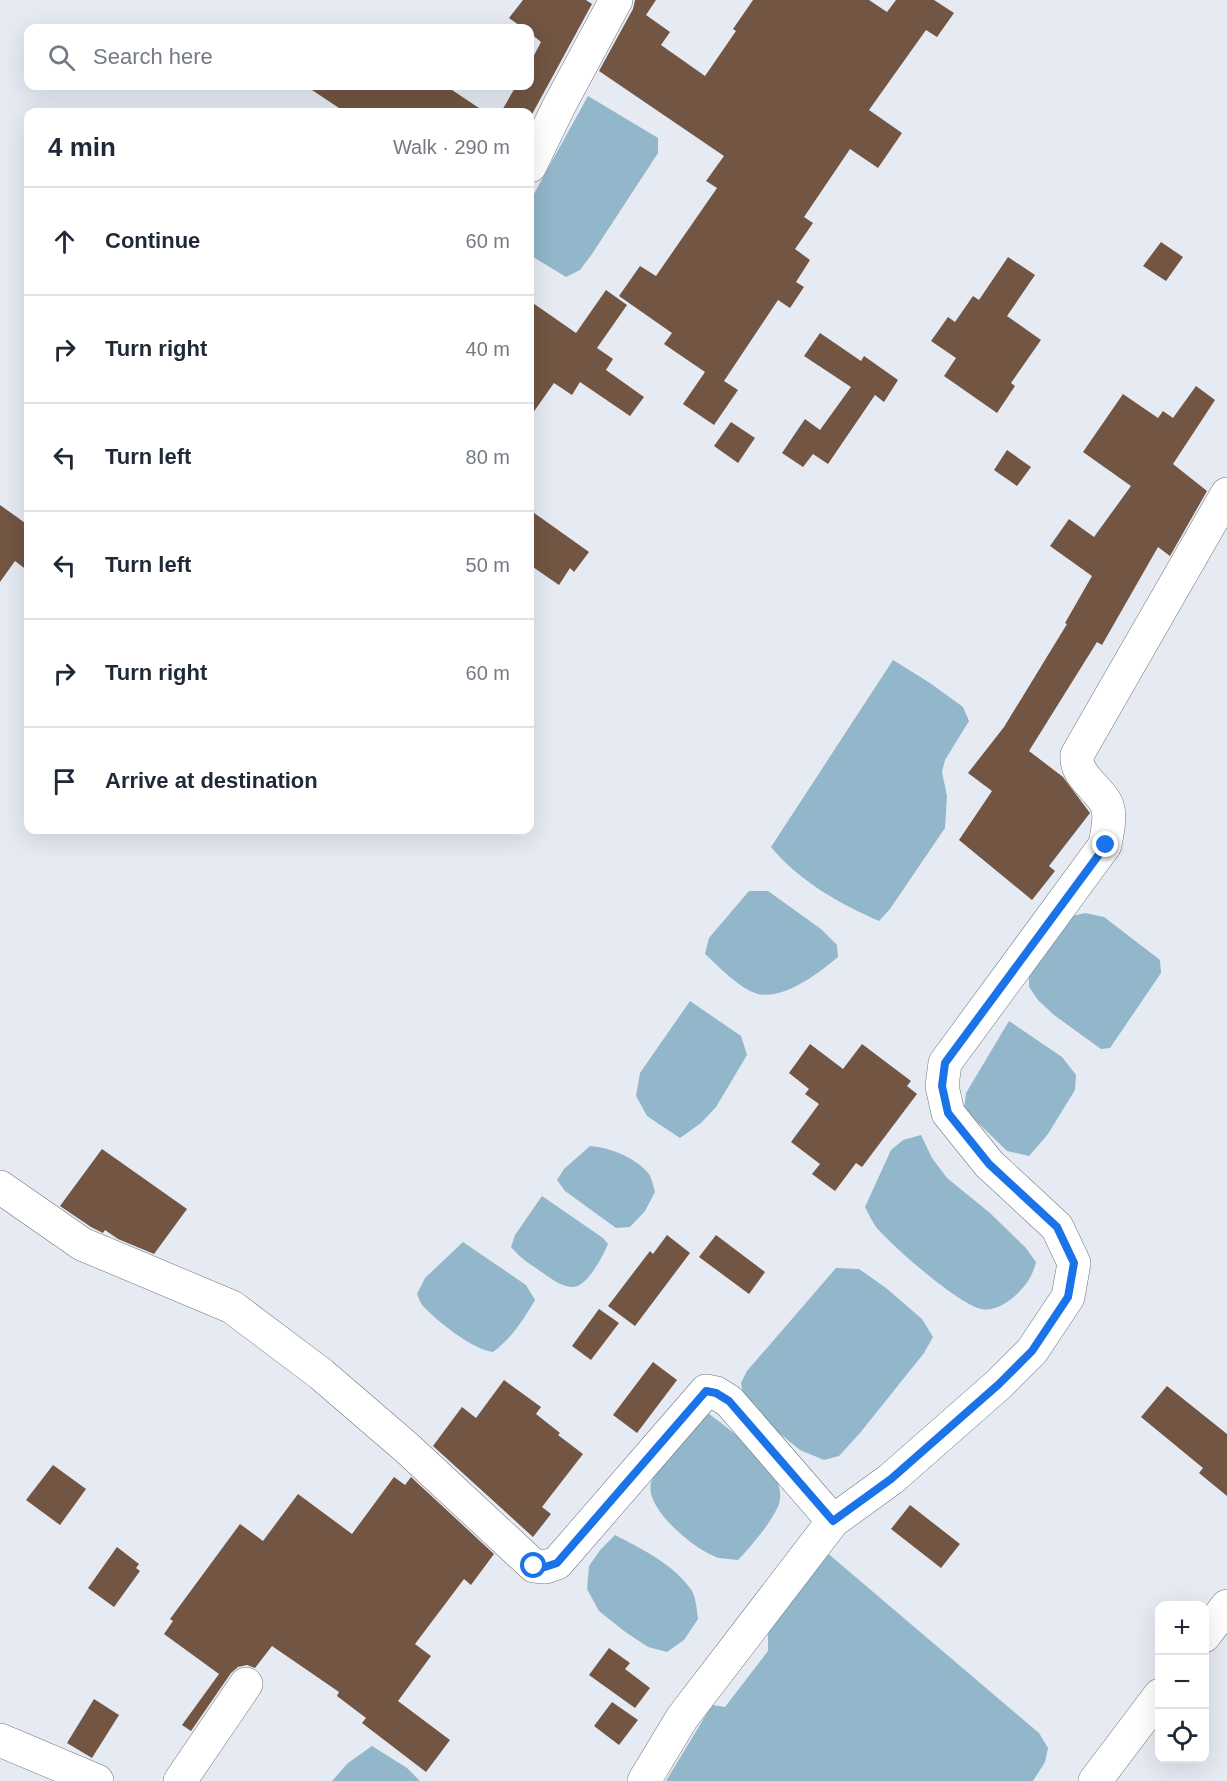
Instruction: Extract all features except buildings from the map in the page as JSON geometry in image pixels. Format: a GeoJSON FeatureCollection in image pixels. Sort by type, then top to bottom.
{"type":"FeatureCollection","features":[{"type":"Feature","properties":{"kind":"street"},"geometry":{"type":"LineString","coordinates":[[534,158],[615,0]]}},
{"type":"Feature","properties":{"kind":"street"},"geometry":{"type":"LineString","coordinates":[[644,1781],[682,1718],[833,1521],[891,1479],[999,1384],[1032,1351],[1068,1297],[1074,1263],[1057,1227],[989,1164],[948,1113],[942,1086],[945,1063],[1106,845],[1109,825],[1107,805],[1080,770],[1076,762],[1077,755],[1227,494]]}},
{"type":"Feature","properties":{"kind":"street"},"geometry":{"type":"LineString","coordinates":[[0,1186],[82,1244],[232,1307],[321,1374],[390,1433],[534,1566],[545,1567],[557,1563],[706,1391],[716,1393],[729,1401],[833,1521]]}},
{"type":"Feature","properties":{"kind":"street"},"geometry":{"type":"LineString","coordinates":[[1209,1629],[1227,1606]]}},
{"type":"Feature","properties":{"kind":"street"},"geometry":{"type":"LineString","coordinates":[[180,1781],[246,1684]]}},
{"type":"Feature","properties":{"kind":"street"},"geometry":{"type":"LineString","coordinates":[[1095,1781],[1155,1702]]}},
{"type":"Feature","properties":{"kind":"street"},"geometry":{"type":"LineString","coordinates":[[0,1740],[97,1781]]}},
{"type":"Feature","properties":{"kind":"water"},"geometry":{"type":"Polygon","coordinates":[[[588,96],[658,138],[658,153],[592,254],[580,270],[566,277],[534,257],[534,194],[588,96]]]}},
{"type":"Feature","properties":{"kind":"water"},"geometry":{"type":"Polygon","coordinates":[[[893,660],[963,707],[969,721],[945,760],[942,772],[947,796],[945,828],[890,909],[879,921],[850,907],[807,881],[771,847],[893,660]]]}},
{"type":"Feature","properties":{"kind":"water"},"geometry":{"type":"Polygon","coordinates":[[[749,891],[768,891],[821,929],[837,945],[838,957],[801,984],[779,993],[758,994],[737,983],[705,954],[709,938],[749,891]]]}},
{"type":"Feature","properties":{"kind":"water"},"geometry":{"type":"Polygon","coordinates":[[[1085,913],[1104,917],[1160,960],[1161,973],[1110,1048],[1101,1049],[1054,1015],[1038,1000],[1029,987],[1029,975],[1068,917],[1085,913]]]}},
{"type":"Feature","properties":{"kind":"water"},"geometry":{"type":"Polygon","coordinates":[[[690,1001],[741,1036],[747,1055],[716,1107],[701,1123],[680,1138],[647,1116],[636,1096],[640,1073],[690,1001]]]}},
{"type":"Feature","properties":{"kind":"water"},"geometry":{"type":"Polygon","coordinates":[[[1009,1021],[1062,1057],[1076,1075],[1075,1090],[1048,1134],[1029,1156],[1007,1151],[964,1109],[966,1093],[1009,1021]]]}},
{"type":"Feature","properties":{"kind":"water"},"geometry":{"type":"Polygon","coordinates":[[[921,1135],[932,1158],[947,1178],[990,1213],[1025,1247],[1036,1262],[1024,1286],[1001,1306],[981,1309],[970,1305],[942,1286],[884,1236],[865,1207],[891,1150],[903,1140],[921,1135]]]}},
{"type":"Feature","properties":{"kind":"water"},"geometry":{"type":"Polygon","coordinates":[[[590,1146],[622,1154],[637,1163],[650,1176],[655,1192],[645,1211],[630,1227],[616,1228],[565,1191],[557,1180],[564,1169],[590,1146]]]}},
{"type":"Feature","properties":{"kind":"water"},"geometry":{"type":"Polygon","coordinates":[[[542,1196],[603,1238],[608,1244],[603,1256],[585,1281],[574,1287],[556,1282],[511,1247],[515,1235],[542,1196]]]}},
{"type":"Feature","properties":{"kind":"water"},"geometry":{"type":"Polygon","coordinates":[[[463,1242],[526,1285],[535,1300],[517,1328],[493,1352],[466,1341],[446,1327],[423,1306],[417,1294],[425,1278],[463,1242]]]}},
{"type":"Feature","properties":{"kind":"water"},"geometry":{"type":"Polygon","coordinates":[[[836,1268],[859,1269],[886,1288],[922,1319],[933,1337],[924,1353],[860,1433],[839,1456],[824,1460],[800,1450],[758,1416],[744,1399],[741,1383],[747,1371],[836,1268]]]}},
{"type":"Feature","properties":{"kind":"water"},"geometry":{"type":"Polygon","coordinates":[[[707,1412],[754,1450],[774,1474],[779,1487],[780,1499],[775,1513],[738,1560],[719,1558],[709,1554],[685,1538],[662,1515],[654,1502],[651,1491],[652,1480],[662,1463],[707,1412]]]}},
{"type":"Feature","properties":{"kind":"water"},"geometry":{"type":"Polygon","coordinates":[[[615,1535],[647,1552],[677,1573],[692,1591],[698,1619],[684,1640],[667,1652],[648,1647],[624,1631],[599,1611],[587,1589],[589,1566],[615,1535]]]}},
{"type":"Feature","properties":{"kind":"water"},"geometry":{"type":"Polygon","coordinates":[[[825,1551],[1039,1733],[1048,1748],[1045,1762],[1033,1781],[666,1781],[712,1705],[725,1707],[768,1651],[768,1626],[825,1551]]]}},
{"type":"Feature","properties":{"kind":"water"},"geometry":{"type":"Polygon","coordinates":[[[372,1746],[407,1768],[420,1781],[332,1781],[348,1763],[372,1746]]]}},
{"type":"Feature","properties":{"kind":"route"},"geometry":{"type":"LineString","coordinates":[[534,1566],[545,1567],[557,1563],[706,1391],[716,1393],[729,1401],[833,1521],[891,1479],[999,1384],[1032,1351],[1068,1297],[1074,1263],[1057,1227],[989,1164],[948,1113],[942,1086],[945,1063],[1106,845]]}}]}
